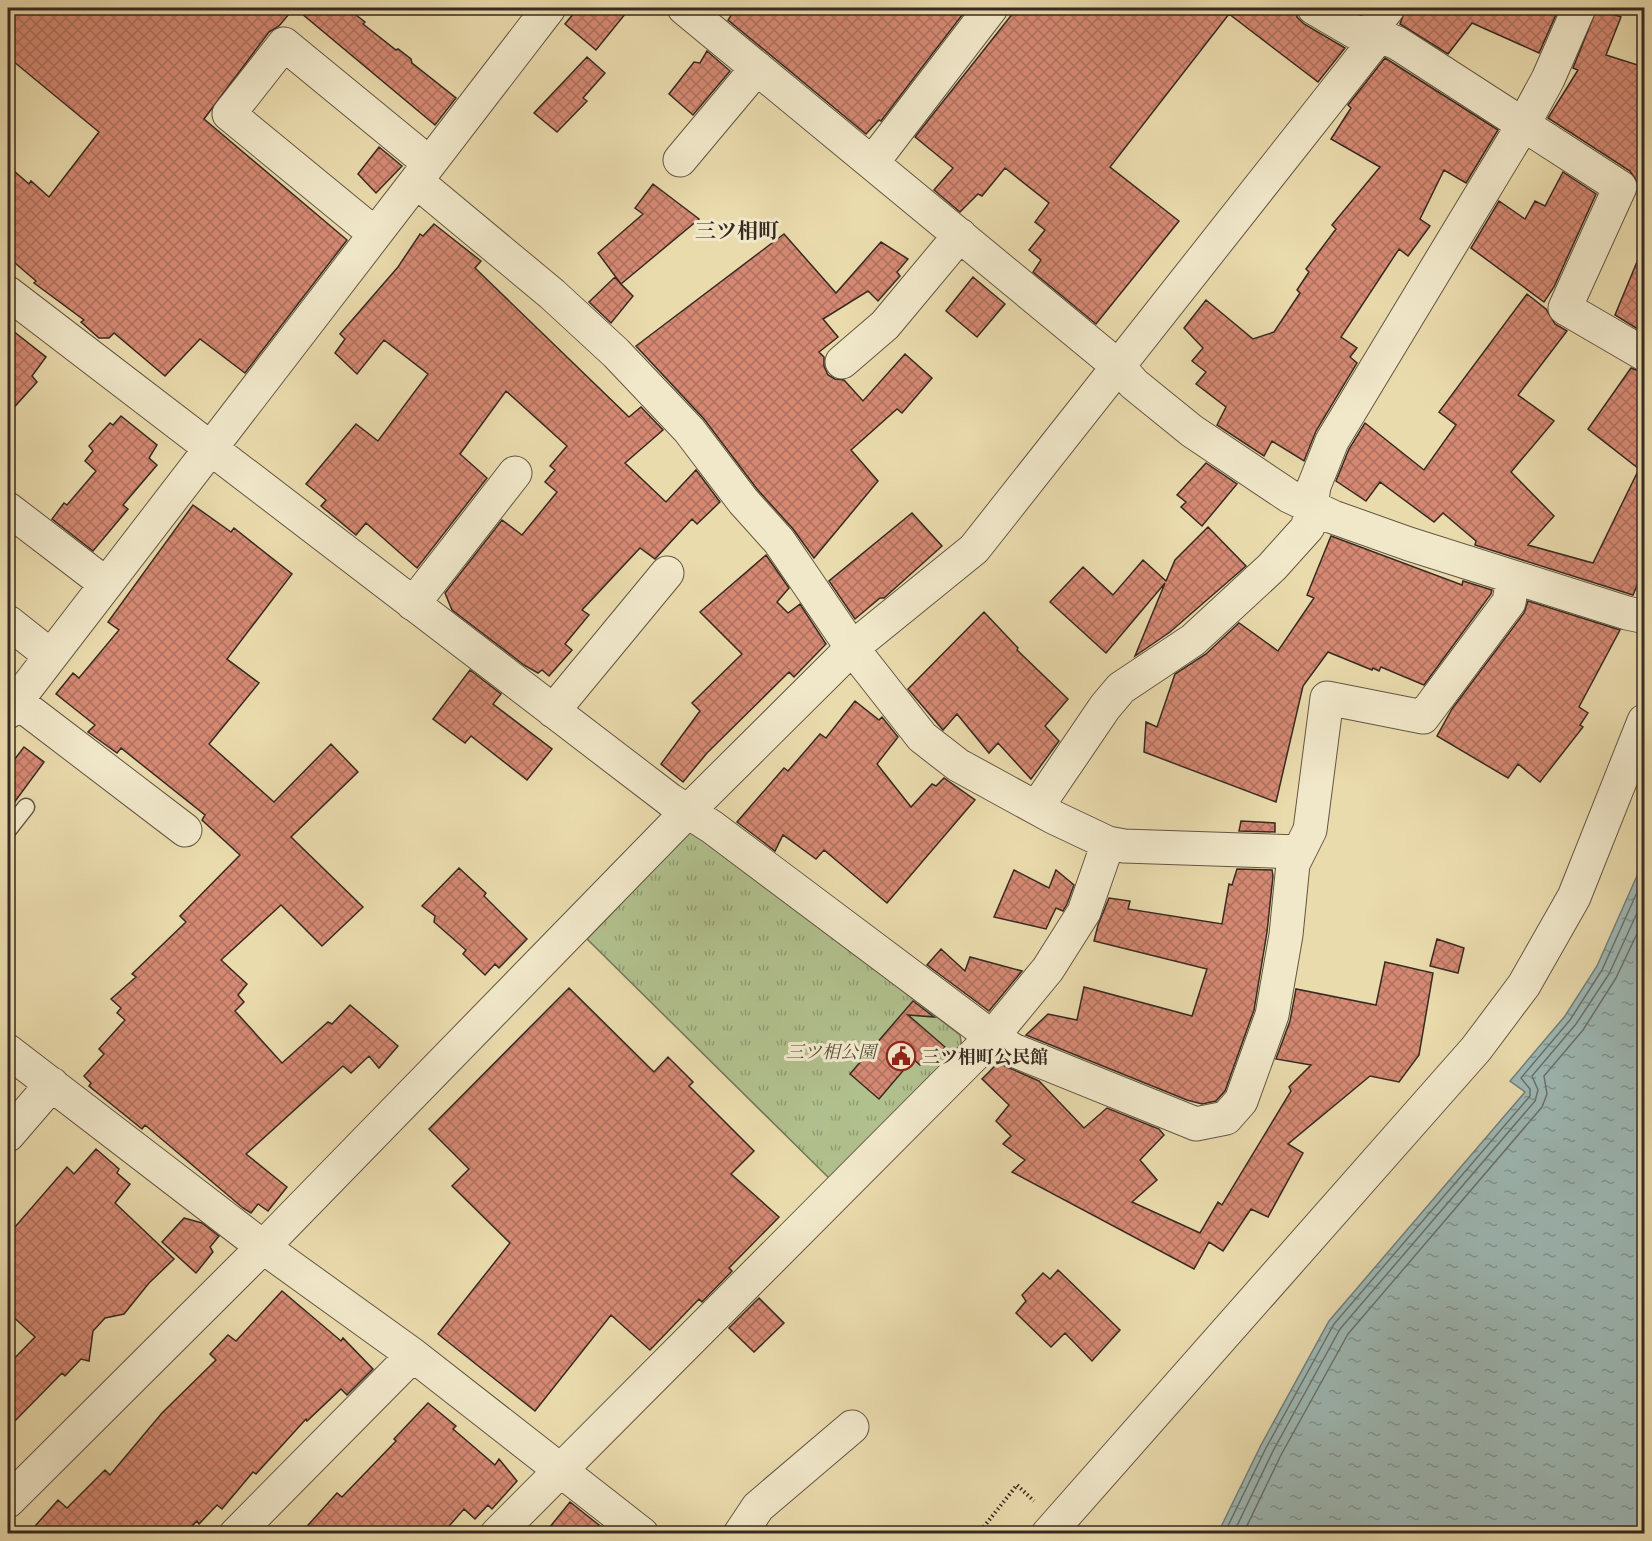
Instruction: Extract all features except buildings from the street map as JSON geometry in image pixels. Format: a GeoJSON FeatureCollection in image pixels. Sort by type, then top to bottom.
{"type":"FeatureCollection","features":[{"type":"Feature","properties":{"kind":"street"},"geometry":{"type":"LineString","coordinates":[[185,830],[12,707],[549,8]]}},
{"type":"Feature","properties":{"kind":"street"},"geometry":{"type":"LineString","coordinates":[[684,8],[1119,367],[1134,384],[1192,431],[1289,496],[1388,536],[1513,578],[1627,613],[1641,616],[1644,614]]}},
{"type":"Feature","properties":{"kind":"street"},"geometry":{"type":"LineString","coordinates":[[872,163],[991,8]]}},
{"type":"Feature","properties":{"kind":"street"},"geometry":{"type":"LineString","coordinates":[[1314,8],[1355,32],[1382,21]]}},
{"type":"Feature","properties":{"kind":"street"},"geometry":{"type":"LineString","coordinates":[[1037,807],[1105,707],[1121,688],[1193,640],[1272,567],[1308,527],[1314,486],[1332,441],[1523,125],[1548,79],[1579,8]]}},
{"type":"Feature","properties":{"kind":"street"},"geometry":{"type":"LineString","coordinates":[[1382,21],[1397,43],[1620,186],[1565,308],[1644,354]]}},
{"type":"Feature","properties":{"kind":"street"},"geometry":{"type":"LineString","coordinates":[[8,1501],[263,1247],[688,811],[852,648],[975,549],[1371,46],[1382,21]]}},
{"type":"Feature","properties":{"kind":"street"},"geometry":{"type":"LineString","coordinates":[[375,234],[229,114],[284,44],[616,353],[689,430],[743,501],[779,541],[852,648],[922,737],[958,765],[1108,843],[1124,846],[1299,852]]}},
{"type":"Feature","properties":{"kind":"street"},"geometry":{"type":"LineString","coordinates":[[680,160],[757,68]]}},
{"type":"Feature","properties":{"kind":"street"},"geometry":{"type":"LineString","coordinates":[[842,362],[885,325],[960,235]]}},
{"type":"Feature","properties":{"kind":"street"},"geometry":{"type":"LineString","coordinates":[[8,293],[670,800],[688,811],[992,1037],[1013,1050],[1196,1124],[1226,1118],[1241,1101],[1272,1015],[1286,935],[1293,864],[1310,830],[1327,698],[1423,717],[1509,602],[1513,578]]}},
{"type":"Feature","properties":{"kind":"street"},"geometry":{"type":"LineString","coordinates":[[413,604],[515,473]]}},
{"type":"Feature","properties":{"kind":"street"},"geometry":{"type":"LineString","coordinates":[[8,509],[106,584]]}},
{"type":"Feature","properties":{"kind":"street"},"geometry":{"type":"LineString","coordinates":[[553,711],[667,573]]}},
{"type":"Feature","properties":{"kind":"street"},"geometry":{"type":"LineString","coordinates":[[8,622],[51,656]]}},
{"type":"Feature","properties":{"kind":"street"},"geometry":{"type":"LineString","coordinates":[[1048,1533],[1476,1048],[1524,985],[1574,897],[1644,721]]}},
{"type":"Feature","properties":{"kind":"street"},"geometry":{"type":"LineString","coordinates":[[497,1533],[992,1037],[1048,969],[1084,912],[1108,843]]}},
{"type":"Feature","properties":{"kind":"street"},"geometry":{"type":"LineString","coordinates":[[8,1051],[263,1247],[413,1355],[560,1472],[642,1533]]}},
{"type":"Feature","properties":{"kind":"street"},"geometry":{"type":"LineString","coordinates":[[8,1135],[52,1084]]}},
{"type":"Feature","properties":{"kind":"street"},"geometry":{"type":"LineString","coordinates":[[236,1533],[413,1355]]}},
{"type":"Feature","properties":{"kind":"street"},"geometry":{"type":"LineString","coordinates":[[740,1533],[758,1508],[852,1427]]}},
{"type":"Feature","properties":{"kind":"lane"},"geometry":{"type":"LineString","coordinates":[[8,830],[26,807]]}},
{"type":"Feature","properties":{"kind":"path"},"geometry":{"type":"LineString","coordinates":[[978,1533],[1017,1485]]}},
{"type":"Feature","properties":{"kind":"green space","name":"三ツ相公園"},"geometry":{"type":"Polygon","coordinates":[[[693,828],[960,1035],[962,1049],[832,1181],[587,939],[693,828]]]}},
{"type":"Feature","properties":{"kind":"water"},"geometry":{"type":"Polygon","coordinates":[[[1644,860],[1644,1533],[1218,1533],[1261,1445],[1329,1321],[1525,1092],[1510,1081],[1565,1016],[1597,966],[1644,860]]]}},
{"type":"Feature","properties":{"kind":"place","name":"三ツ相町公民館"},"geometry":{"type":"Point","coordinates":[901,1056]}},
{"type":"Feature","properties":{"kind":"district","name":"三ツ相町"},"geometry":{"type":"Point","coordinates":[737,230]}}]}
